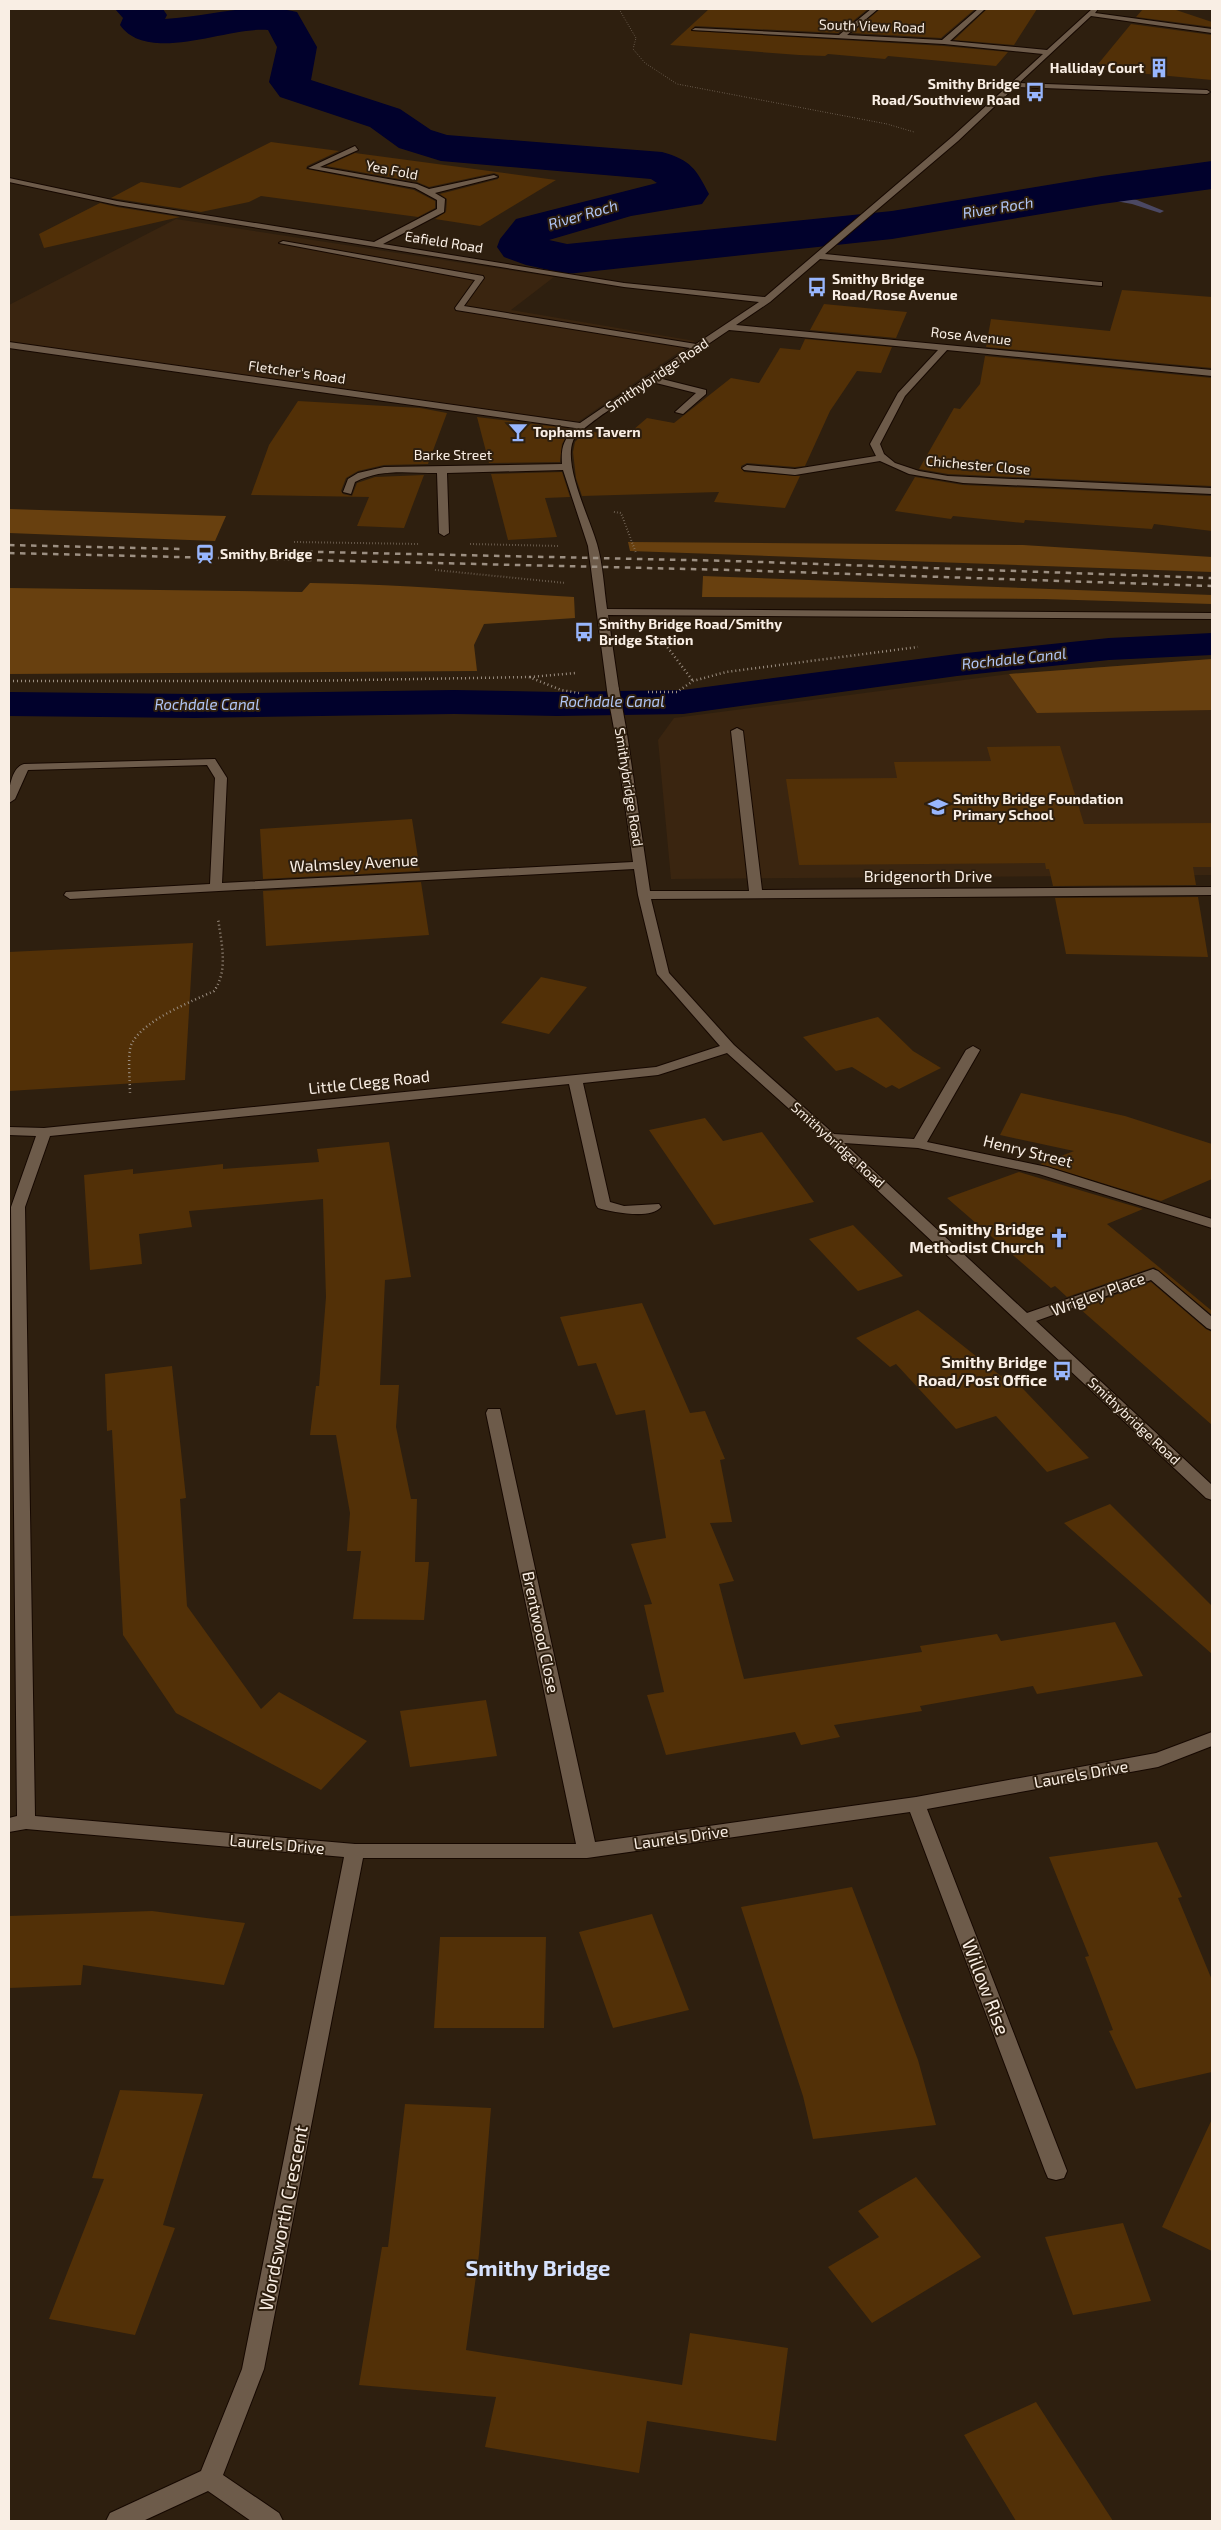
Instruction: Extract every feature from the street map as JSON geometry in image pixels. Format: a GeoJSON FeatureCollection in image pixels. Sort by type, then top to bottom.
{"type":"FeatureCollection","features":[{"type":"Feature","properties":{"kind":"street"},"geometry":{"type":"LineString","coordinates":[[841,37],[875,9]]}},
{"type":"Feature","properties":{"kind":"street"},"geometry":{"type":"LineString","coordinates":[[944,42],[982,9]]}},
{"type":"Feature","properties":{"kind":"street","name":"Smithybridge Road"},"geometry":{"type":"LineString","coordinates":[[1093,12],[1047,52],[1016,85],[885,201],[767,300],[582,426],[569,439],[566,450],[567,467],[593,546],[644,895],[663,974],[729,1048],[830,1138],[1212,1494]]}},
{"type":"Feature","properties":{"kind":"street"},"geometry":{"type":"LineString","coordinates":[[1093,12],[1212,31]]}},
{"type":"Feature","properties":{"kind":"street","name":"South View Road"},"geometry":{"type":"LineString","coordinates":[[695,30],[944,42],[1047,52]]}},
{"type":"Feature","properties":{"kind":"street"},"geometry":{"type":"LineString","coordinates":[[1016,85],[1207,92]]}},
{"type":"Feature","properties":{"kind":"street","name":"Yea Fold"},"geometry":{"type":"LineString","coordinates":[[355,148],[312,168],[417,186],[440,199],[441,210],[375,245]]}},
{"type":"Feature","properties":{"kind":"street"},"geometry":{"type":"LineString","coordinates":[[428,192],[494,177]]}},
{"type":"Feature","properties":{"kind":"street","name":"Eafield Road"},"geometry":{"type":"LineString","coordinates":[[9,180],[117,203],[624,285],[767,300]]}},
{"type":"Feature","properties":{"kind":"street"},"geometry":{"type":"LineString","coordinates":[[283,243],[480,278],[459,308],[698,347]]}},
{"type":"Feature","properties":{"kind":"street"},"geometry":{"type":"LineString","coordinates":[[819,256],[1099,284]]}},
{"type":"Feature","properties":{"kind":"street","name":"Rose Avenue"},"geometry":{"type":"LineString","coordinates":[[728,327],[1212,374]]}},
{"type":"Feature","properties":{"kind":"street","name":"Fletcher's Road"},"geometry":{"type":"LineString","coordinates":[[9,345],[582,426]]}},
{"type":"Feature","properties":{"kind":"street"},"geometry":{"type":"LineString","coordinates":[[882,458],[876,452],[875,444],[901,395],[944,348]]}},
{"type":"Feature","properties":{"kind":"street"},"geometry":{"type":"LineString","coordinates":[[651,379],[703,392],[680,412]]}},
{"type":"Feature","properties":{"kind":"street"},"geometry":{"type":"LineString","coordinates":[[747,468],[795,472],[882,458]]}},
{"type":"Feature","properties":{"kind":"street","name":"Chichester Close"},"geometry":{"type":"LineString","coordinates":[[882,458],[919,474],[974,481],[1212,491]]}},
{"type":"Feature","properties":{"kind":"street","name":"Barke Street"},"geometry":{"type":"LineString","coordinates":[[348,492],[351,482],[357,477],[385,469],[442,470],[567,467]]}},
{"type":"Feature","properties":{"kind":"street"},"geometry":{"type":"LineString","coordinates":[[442,470],[444,533]]}},
{"type":"Feature","properties":{"kind":"street"},"geometry":{"type":"LineString","coordinates":[[602,612],[1212,616]]}},
{"type":"Feature","properties":{"kind":"street"},"geometry":{"type":"LineString","coordinates":[[737,731],[756,893]]}},
{"type":"Feature","properties":{"kind":"street"},"geometry":{"type":"LineString","coordinates":[[9,799],[24,767],[211,761],[221,778],[216,887]]}},
{"type":"Feature","properties":{"kind":"street","name":"Walmsley Avenue"},"geometry":{"type":"LineString","coordinates":[[70,895],[641,865]]}},
{"type":"Feature","properties":{"kind":"street","name":"Bridgenorth Drive"},"geometry":{"type":"LineString","coordinates":[[644,895],[1212,891]]}},
{"type":"Feature","properties":{"kind":"street","name":"Little Clegg Road"},"geometry":{"type":"LineString","coordinates":[[9,1131],[44,1132],[658,1070],[729,1048]]}},
{"type":"Feature","properties":{"kind":"street"},"geometry":{"type":"LineString","coordinates":[[918,1144],[973,1050]]}},
{"type":"Feature","properties":{"kind":"street"},"geometry":{"type":"LineString","coordinates":[[575,1079],[603,1205],[624,1210],[654,1207]]}},
{"type":"Feature","properties":{"kind":"street","name":"Laurels Drive"},"geometry":{"type":"LineString","coordinates":[[44,1132],[18,1207],[14,1445],[18,1823],[354,1851],[587,1850],[916,1804],[1158,1760],[1212,1739]]}},
{"type":"Feature","properties":{"kind":"street","name":"Henry Street"},"geometry":{"type":"LineString","coordinates":[[830,1138],[918,1144],[1042,1170],[1212,1224]]}},
{"type":"Feature","properties":{"kind":"street","name":"Wrigley Place"},"geometry":{"type":"LineString","coordinates":[[1026,1320],[1153,1274],[1212,1325]]}},
{"type":"Feature","properties":{"kind":"street","name":"Brentwood Close"},"geometry":{"type":"LineString","coordinates":[[494,1413],[587,1850]]}},
{"type":"Feature","properties":{"kind":"street","name":"Willow Rise"},"geometry":{"type":"LineString","coordinates":[[916,1804],[1056,2171]]}},
{"type":"Feature","properties":{"kind":"street","name":"Wordsworth Crescent"},"geometry":{"type":"LineString","coordinates":[[210,2479],[253,2369],[354,1851]]}},
{"type":"Feature","properties":{"kind":"street"},"geometry":{"type":"LineString","coordinates":[[118,2521],[210,2479],[271,2521]]}},
{"type":"Feature","properties":{"kind":"path"},"geometry":{"type":"LineString","coordinates":[[619,9],[636,38],[633,49],[645,63],[677,84],[887,124],[926,135],[955,139]]}},
{"type":"Feature","properties":{"kind":"path"},"geometry":{"type":"LineString","coordinates":[[435,570],[599,586]]}},
{"type":"Feature","properties":{"kind":"path"},"geometry":{"type":"LineString","coordinates":[[651,612],[648,622],[693,681]]}},
{"type":"Feature","properties":{"kind":"path"},"geometry":{"type":"LineString","coordinates":[[529,677],[578,672],[580,680]]}},
{"type":"Feature","properties":{"kind":"path"},"geometry":{"type":"LineString","coordinates":[[129,1123],[130,1044],[143,1029],[219,985],[222,976],[216,887]]}},
{"type":"Feature","properties":{"kind":"shaded area"},"geometry":{"type":"Polygon","coordinates":[[[176,219],[554,277],[511,310],[695,341],[578,422],[9,342],[9,305],[176,219]]]}},
{"type":"Feature","properties":{"kind":"shaded area"},"geometry":{"type":"Polygon","coordinates":[[[9,509],[226,516],[215,541],[9,533],[9,509]]]}},
{"type":"Feature","properties":{"kind":"shaded area"},"geometry":{"type":"Polygon","coordinates":[[[628,542],[1023,545],[1212,557],[1212,572],[630,551],[628,542]]]}},
{"type":"Feature","properties":{"kind":"shaded area"},"geometry":{"type":"Polygon","coordinates":[[[703,576],[1212,595],[1212,604],[1043,599],[702,597],[703,576]]]}},
{"type":"Feature","properties":{"kind":"shaded area"},"geometry":{"type":"Polygon","coordinates":[[[310,583],[574,597],[575,618],[484,624],[474,645],[477,671],[9,674],[9,588],[302,592],[310,583]]]}},
{"type":"Feature","properties":{"kind":"shaded area","name":"Smithy Bridge Foundation Primary School"},"geometry":{"type":"Polygon","coordinates":[[[1212,659],[1212,875],[671,879],[658,740],[674,718],[1009,674],[1212,659]]]}},
{"type":"Feature","properties":{"kind":"shaded area"},"geometry":{"type":"Polygon","coordinates":[[[1212,659],[1212,710],[1037,713],[1009,674],[1212,659]]]}},
{"type":"Feature","properties":{"kind":"water"},"geometry":{"type":"Polygon","coordinates":[[[123,9],[156,9],[165,13],[127,20],[123,9]]]}},
{"type":"Feature","properties":{"kind":"building"},"geometry":{"type":"Polygon","coordinates":[[[709,9],[868,9],[838,33],[695,26],[691,31],[944,46],[1008,52],[996,66],[888,56],[885,59],[828,54],[825,56],[799,55],[670,45],[709,9]]]}},
{"type":"Feature","properties":{"kind":"building"},"geometry":{"type":"Polygon","coordinates":[[[880,9],[975,9],[941,38],[852,33],[880,9]]]}},
{"type":"Feature","properties":{"kind":"building"},"geometry":{"type":"Polygon","coordinates":[[[987,9],[1037,9],[1014,45],[954,40],[987,9]]]}},
{"type":"Feature","properties":{"kind":"building"},"geometry":{"type":"Polygon","coordinates":[[[1143,9],[1173,9],[1212,22],[1212,27],[1136,17],[1143,9]]]}},
{"type":"Feature","properties":{"kind":"building"},"geometry":{"type":"Polygon","coordinates":[[[1131,24],[1212,35],[1212,80],[1094,69],[1131,24]]]}},
{"type":"Feature","properties":{"kind":"building"},"geometry":{"type":"Polygon","coordinates":[[[271,142],[339,151],[307,166],[306,169],[414,190],[435,201],[435,208],[418,217],[261,196],[249,202],[201,212],[111,198],[141,182],[180,188],[271,142]]]}},
{"type":"Feature","properties":{"kind":"building"},"geometry":{"type":"Polygon","coordinates":[[[355,153],[556,180],[480,226],[435,219],[446,212],[447,199],[440,194],[498,179],[499,175],[494,173],[429,187],[417,182],[326,166],[355,153]]]}},
{"type":"Feature","properties":{"kind":"building"},"geometry":{"type":"Polygon","coordinates":[[[100,203],[180,217],[44,248],[39,234],[100,203]]]}},
{"type":"Feature","properties":{"kind":"building"},"geometry":{"type":"Polygon","coordinates":[[[1122,290],[1212,297],[1212,368],[986,347],[991,319],[1110,331],[1122,290]]]}},
{"type":"Feature","properties":{"kind":"building"},"geometry":{"type":"Polygon","coordinates":[[[824,304],[907,312],[896,338],[810,330],[824,304]]]}},
{"type":"Feature","properties":{"kind":"building"},"geometry":{"type":"Polygon","coordinates":[[[805,339],[892,347],[881,373],[857,371],[830,411],[805,466],[795,467],[747,463],[741,466],[744,472],[800,476],[785,508],[714,502],[719,492],[582,496],[576,478],[573,452],[575,442],[585,431],[626,436],[647,418],[674,423],[731,378],[759,383],[780,348],[800,350],[805,339]]]}},
{"type":"Feature","properties":{"kind":"building"},"geometry":{"type":"Polygon","coordinates":[[[985,356],[1212,378],[1212,486],[948,474],[919,469],[954,408],[960,409],[980,384],[985,356]]]}},
{"type":"Feature","properties":{"kind":"building"},"geometry":{"type":"Polygon","coordinates":[[[298,401],[420,408],[447,413],[428,464],[384,465],[358,471],[346,478],[341,491],[343,494],[352,496],[357,483],[375,477],[424,475],[404,528],[357,526],[369,497],[251,495],[269,445],[298,401]]]}},
{"type":"Feature","properties":{"kind":"building"},"geometry":{"type":"Polygon","coordinates":[[[477,417],[571,429],[562,444],[560,462],[489,463],[477,417]]]}},
{"type":"Feature","properties":{"kind":"building"},"geometry":{"type":"Polygon","coordinates":[[[562,472],[570,497],[545,498],[557,537],[508,540],[491,474],[562,472]]]}},
{"type":"Feature","properties":{"kind":"building"},"geometry":{"type":"Polygon","coordinates":[[[915,477],[963,485],[1212,496],[1212,531],[1154,524],[1152,529],[1025,520],[1024,523],[953,516],[951,519],[895,511],[915,477]]]}},
{"type":"Feature","properties":{"kind":"building"},"geometry":{"type":"Polygon","coordinates":[[[1060,746],[1084,824],[1212,823],[1212,867],[1193,867],[1196,885],[1053,886],[1049,869],[1046,869],[1045,863],[799,865],[786,779],[897,778],[894,762],[991,761],[987,747],[1060,746]]]}},
{"type":"Feature","properties":{"kind":"building"},"geometry":{"type":"Polygon","coordinates":[[[412,819],[420,871],[263,879],[260,829],[412,819]]]}},
{"type":"Feature","properties":{"kind":"building"},"geometry":{"type":"Polygon","coordinates":[[[421,882],[429,935],[266,946],[263,891],[421,882]]]}},
{"type":"Feature","properties":{"kind":"building"},"geometry":{"type":"Polygon","coordinates":[[[1198,897],[1208,957],[1066,954],[1055,898],[1198,897]]]}},
{"type":"Feature","properties":{"kind":"building"},"geometry":{"type":"Polygon","coordinates":[[[193,943],[185,1080],[9,1091],[9,952],[193,943]]]}},
{"type":"Feature","properties":{"kind":"building"},"geometry":{"type":"Polygon","coordinates":[[[541,977],[587,987],[549,1034],[501,1023],[541,977]]]}},
{"type":"Feature","properties":{"kind":"building"},"geometry":{"type":"Polygon","coordinates":[[[878,1017],[913,1051],[941,1068],[899,1089],[892,1085],[886,1088],[852,1067],[836,1071],[803,1037],[878,1017]]]}},
{"type":"Feature","properties":{"kind":"building"},"geometry":{"type":"Polygon","coordinates":[[[1021,1093],[1125,1116],[1212,1144],[1212,1179],[1161,1201],[1040,1164],[1074,1151],[1000,1135],[1021,1093]]]}},
{"type":"Feature","properties":{"kind":"building"},"geometry":{"type":"Polygon","coordinates":[[[705,1118],[723,1141],[762,1132],[814,1202],[714,1225],[649,1130],[705,1118]]]}},
{"type":"Feature","properties":{"kind":"building"},"geometry":{"type":"Polygon","coordinates":[[[389,1142],[411,1277],[385,1280],[380,1385],[399,1385],[396,1427],[411,1499],[417,1499],[415,1562],[429,1562],[424,1620],[353,1619],[361,1551],[347,1551],[350,1513],[336,1435],[310,1435],[316,1386],[319,1386],[326,1297],[323,1199],[189,1211],[192,1227],[139,1234],[142,1264],[90,1270],[84,1175],[133,1169],[133,1174],[223,1164],[223,1169],[319,1162],[317,1149],[389,1142]]]}},
{"type":"Feature","properties":{"kind":"building","name":"Smithy Bridge Methodist Church"},"geometry":{"type":"Polygon","coordinates":[[[1019,1172],[1143,1209],[1107,1224],[1212,1311],[1212,1315],[1154,1267],[1067,1297],[1055,1286],[1051,1288],[947,1198],[1019,1172]]]}},
{"type":"Feature","properties":{"kind":"building"},"geometry":{"type":"Polygon","coordinates":[[[853,1225],[903,1276],[858,1291],[809,1239],[853,1225]]]}},
{"type":"Feature","properties":{"kind":"building"},"geometry":{"type":"Polygon","coordinates":[[[1151,1282],[1212,1332],[1212,1425],[1079,1308],[1151,1282]]]}},
{"type":"Feature","properties":{"kind":"building"},"geometry":{"type":"Polygon","coordinates":[[[642,1303],[690,1413],[705,1411],[725,1459],[720,1460],[732,1522],[710,1523],[734,1581],[719,1584],[744,1679],[922,1652],[920,1646],[997,1634],[1001,1641],[1115,1622],[1143,1676],[1037,1694],[1033,1686],[920,1706],[922,1711],[834,1725],[840,1737],[801,1745],[795,1732],[666,1755],[647,1695],[664,1692],[644,1605],[652,1604],[631,1544],[666,1538],[645,1410],[616,1415],[596,1363],[578,1366],[560,1317],[642,1303]]]}},
{"type":"Feature","properties":{"kind":"building"},"geometry":{"type":"Polygon","coordinates":[[[918,1310],[1001,1376],[1008,1373],[1089,1458],[1047,1472],[996,1416],[956,1429],[896,1364],[890,1367],[856,1338],[918,1310]]]}},
{"type":"Feature","properties":{"kind":"building"},"geometry":{"type":"Polygon","coordinates":[[[172,1366],[186,1498],[180,1499],[187,1606],[261,1709],[279,1692],[367,1741],[321,1790],[176,1713],[123,1635],[112,1430],[107,1431],[105,1374],[172,1366]]]}},
{"type":"Feature","properties":{"kind":"building"},"geometry":{"type":"Polygon","coordinates":[[[1110,1504],[1212,1606],[1212,1654],[1064,1523],[1110,1504]]]}},
{"type":"Feature","properties":{"kind":"building"},"geometry":{"type":"Polygon","coordinates":[[[486,1700],[497,1756],[410,1767],[400,1711],[486,1700]]]}},
{"type":"Feature","properties":{"kind":"building"},"geometry":{"type":"Polygon","coordinates":[[[1157,1842],[1182,1897],[1178,1898],[1212,1980],[1212,2072],[1136,2089],[1109,2031],[1113,2030],[1085,1957],[1089,1956],[1049,1857],[1157,1842]]]}},
{"type":"Feature","properties":{"kind":"building"},"geometry":{"type":"Polygon","coordinates":[[[852,1887],[918,2060],[936,2125],[813,2139],[803,2096],[741,1907],[852,1887]]]}},
{"type":"Feature","properties":{"kind":"building"},"geometry":{"type":"Polygon","coordinates":[[[152,1911],[245,1923],[224,1985],[83,1965],[81,1985],[9,1988],[9,1916],[152,1911]]]}},
{"type":"Feature","properties":{"kind":"building"},"geometry":{"type":"Polygon","coordinates":[[[652,1914],[689,2010],[613,2028],[579,1932],[652,1914]]]}},
{"type":"Feature","properties":{"kind":"building"},"geometry":{"type":"Polygon","coordinates":[[[440,1937],[546,1937],[544,2028],[434,2028],[440,1937]]]}},
{"type":"Feature","properties":{"kind":"building"},"geometry":{"type":"Polygon","coordinates":[[[120,2090],[203,2094],[163,2225],[175,2228],[135,2335],[49,2319],[104,2179],[92,2178],[120,2090]]]}},
{"type":"Feature","properties":{"kind":"building"},"geometry":{"type":"Polygon","coordinates":[[[405,2104],[491,2108],[479,2254],[466,2350],[682,2385],[690,2333],[788,2348],[776,2441],[647,2421],[639,2473],[485,2447],[496,2397],[359,2385],[382,2247],[388,2247],[405,2104]]]}},
{"type":"Feature","properties":{"kind":"building"},"geometry":{"type":"Polygon","coordinates":[[[1212,2119],[1212,2251],[1162,2227],[1212,2119]]]}},
{"type":"Feature","properties":{"kind":"building"},"geometry":{"type":"Polygon","coordinates":[[[916,2177],[981,2257],[872,2323],[828,2267],[879,2237],[858,2211],[916,2177]]]}},
{"type":"Feature","properties":{"kind":"building"},"geometry":{"type":"Polygon","coordinates":[[[1123,2223],[1151,2301],[1073,2315],[1045,2237],[1123,2223]]]}},
{"type":"Feature","properties":{"kind":"building"},"geometry":{"type":"Polygon","coordinates":[[[1036,2402],[1113,2521],[1016,2521],[964,2435],[1036,2402]]]}},
{"type":"Feature","properties":{"kind":"waterway","name":"River Roch"},"geometry":{"type":"LineString","coordinates":[[134,9],[148,15],[141,20],[140,25],[157,31],[185,30],[255,17],[283,20],[297,47],[290,82],[295,88],[385,118],[415,139],[441,148],[662,166],[676,175],[686,194],[627,203],[533,229],[524,239],[521,247],[543,255],[567,259],[892,225],[1102,190],[1212,175]]}},
{"type":"Feature","properties":{"kind":"waterway"},"geometry":{"type":"LineString","coordinates":[[1086,193],[1134,202],[1160,211]]}},
{"type":"Feature","properties":{"kind":"waterway","name":"Rochdale Canal"},"geometry":{"type":"LineString","coordinates":[[9,704],[195,706],[454,702],[557,704],[683,702],[957,665],[1109,649],[1212,644]]}},
{"type":"Feature","properties":{"kind":"railway"},"geometry":{"type":"LineString","coordinates":[[9,545],[184,549]]}},
{"type":"Feature","properties":{"kind":"railway"},"geometry":{"type":"LineString","coordinates":[[274,551],[732,561],[1212,578]]}},
{"type":"Feature","properties":{"kind":"railway"},"geometry":{"type":"LineString","coordinates":[[9,553],[732,570],[1212,586]]}},
{"type":"Feature","properties":{"kind":"place","name":"Halliday Court"},"geometry":{"type":"Point","coordinates":[1159,68]}},
{"type":"Feature","properties":{"kind":"place","name":"Smithy Bridge Road/Southview Road"},"geometry":{"type":"Point","coordinates":[1035,92]}},
{"type":"Feature","properties":{"kind":"place","name":"Smithy Bridge Road/Rose Avenue"},"geometry":{"type":"Point","coordinates":[817,287]}},
{"type":"Feature","properties":{"kind":"place","name":"Tophams Tavern"},"geometry":{"type":"Point","coordinates":[518,432]}},
{"type":"Feature","properties":{"kind":"place","name":"Smithy Bridge"},"geometry":{"type":"Point","coordinates":[205,554]}},
{"type":"Feature","properties":{"kind":"place","name":"Smithy Bridge Road/Smithy Bridge Station"},"geometry":{"type":"Point","coordinates":[584,632]}},
{"type":"Feature","properties":{"kind":"place","name":"Smithy Bridge Foundation Primary School"},"geometry":{"type":"Point","coordinates":[938,807]}},
{"type":"Feature","properties":{"kind":"place","name":"Smithy Bridge Methodist Church"},"geometry":{"type":"Point","coordinates":[1059,1238]}},
{"type":"Feature","properties":{"kind":"place","name":"Smithy Bridge Road/Post Office"},"geometry":{"type":"Point","coordinates":[1062,1371]}},
{"type":"Feature","properties":{"kind":"district","name":"Smithy Bridge"},"geometry":{"type":"Point","coordinates":[538,2268]}}]}
